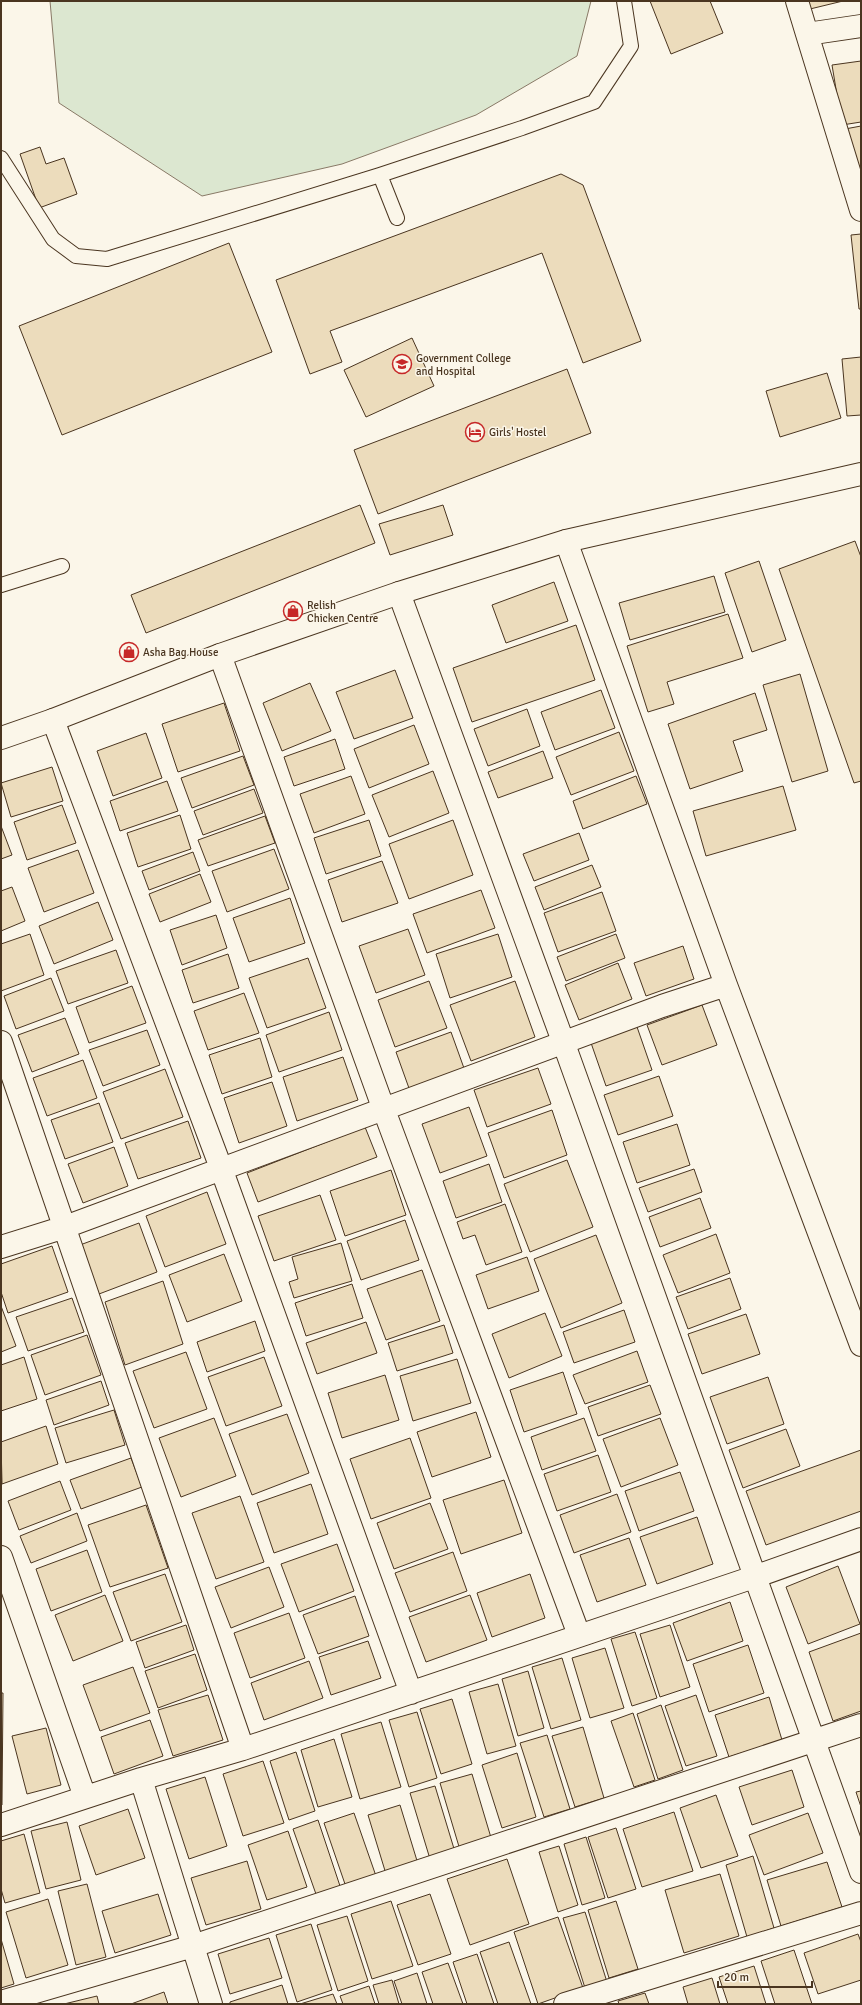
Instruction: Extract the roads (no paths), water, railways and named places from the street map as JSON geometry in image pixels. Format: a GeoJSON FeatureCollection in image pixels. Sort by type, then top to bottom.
{"type":"FeatureCollection","features":[{"type":"Feature","properties":{"kind":"street"},"geometry":{"type":"LineString","coordinates":[[797,1],[861,210]]}},
{"type":"Feature","properties":{"kind":"street"},"geometry":{"type":"LineString","coordinates":[[808,34],[861,26]]}},
{"type":"Feature","properties":{"kind":"street"},"geometry":{"type":"LineString","coordinates":[[1,738],[53,720],[220,655],[399,593],[566,542],[861,474]]}},
{"type":"Feature","properties":{"kind":"street"},"geometry":{"type":"LineString","coordinates":[[566,542],[726,985],[861,1344]]}},
{"type":"Feature","properties":{"kind":"street"},"geometry":{"type":"LineString","coordinates":[[399,593],[564,1044],[861,1872]]}},
{"type":"Feature","properties":{"kind":"street"},"geometry":{"type":"LineString","coordinates":[[220,655],[384,1110],[579,1635]]}},
{"type":"Feature","properties":{"kind":"street"},"geometry":{"type":"LineString","coordinates":[[53,720],[221,1168],[411,1693]]}},
{"type":"Feature","properties":{"kind":"street"},"geometry":{"type":"LineString","coordinates":[[1,1247],[65,1227],[221,1168],[564,1044],[662,1006],[726,985]]}},
{"type":"Feature","properties":{"kind":"street"},"geometry":{"type":"LineString","coordinates":[[1,1042],[243,1749]]}},
{"type":"Feature","properties":{"kind":"street"},"geometry":{"type":"LineString","coordinates":[[1,1825],[85,1797],[243,1749],[754,1577],[861,1539]]}},
{"type":"Feature","properties":{"kind":"street"},"geometry":{"type":"LineString","coordinates":[[1,1557],[85,1797]]}},
{"type":"Feature","properties":{"kind":"street"},"geometry":{"type":"LineString","coordinates":[[1,2002],[193,1946],[861,1725]]}},
{"type":"Feature","properties":{"kind":"street"},"geometry":{"type":"LineString","coordinates":[[141,1780],[211,2004]]}},
{"type":"Feature","properties":{"kind":"street"},"geometry":{"type":"LineString","coordinates":[[564,2004],[861,1913]]}},
{"type":"Feature","properties":{"kind":"lane"},"geometry":{"type":"LineString","coordinates":[[1,158],[53,239],[76,256],[107,259],[380,175],[522,128],[594,102],[631,46],[624,1]]}},
{"type":"Feature","properties":{"kind":"lane"},"geometry":{"type":"LineString","coordinates":[[380,175],[397,218]]}},
{"type":"Feature","properties":{"kind":"lane"},"geometry":{"type":"LineString","coordinates":[[1,585],[62,566]]}},
{"type":"Feature","properties":{"kind":"place","name":"Government College and Hospital"},"geometry":{"type":"Point","coordinates":[402,364]}},
{"type":"Feature","properties":{"kind":"place","name":"Girls' Hostel"},"geometry":{"type":"Point","coordinates":[475,432]}},
{"type":"Feature","properties":{"kind":"place","name":"Relish Chicken Centre"},"geometry":{"type":"Point","coordinates":[293,611]}},
{"type":"Feature","properties":{"kind":"place","name":"Asha Bag House"},"geometry":{"type":"Point","coordinates":[129,652]}}]}
